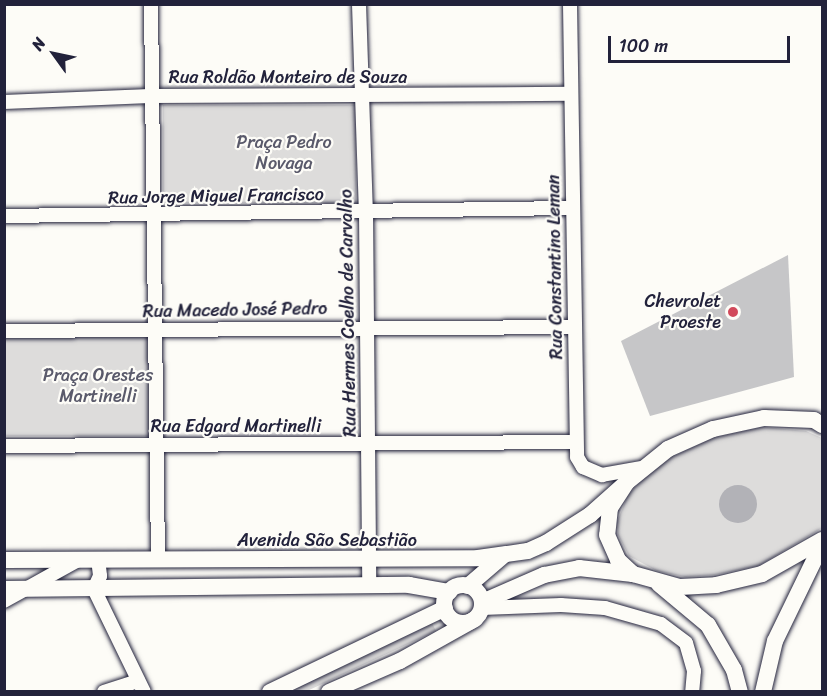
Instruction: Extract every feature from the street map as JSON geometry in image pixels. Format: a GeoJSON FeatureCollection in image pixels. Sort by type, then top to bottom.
{"type":"FeatureCollection","features":[{"type":"Feature","properties":{"kind":"main road"},"geometry":{"type":"LineString","coordinates":[[633,574],[618,560],[607,535],[610,508],[627,482],[640,468],[668,449],[713,429],[764,418],[819,422]]}},
{"type":"Feature","properties":{"kind":"main road","name":"Avenida São Sebastião"},"geometry":{"type":"LineString","coordinates":[[4,560],[368,559],[508,554],[528,551],[568,531],[627,482]]}},
{"type":"Feature","properties":{"kind":"main road"},"geometry":{"type":"LineString","coordinates":[[329,692],[410,656],[480,610],[500,592],[543,575],[579,568],[633,574],[680,587],[716,585],[762,574],[822,542]]}},
{"type":"Feature","properties":{"kind":"main road"},"geometry":{"type":"LineString","coordinates":[[763,692],[786,614],[822,542]]}},
{"type":"Feature","properties":{"kind":"main road"},"geometry":{"type":"LineString","coordinates":[[270,692],[447,600],[508,554]]}},
{"type":"Feature","properties":{"kind":"main road"},"geometry":{"type":"LineString","coordinates":[[500,592],[500,574],[508,554]]}},
{"type":"Feature","properties":{"kind":"main road"},"geometry":{"type":"LineString","coordinates":[[312,558],[313,586]]}},
{"type":"Feature","properties":{"kind":"main road"},"geometry":{"type":"LineString","coordinates":[[656,582],[708,625],[734,670],[740,692]]}},
{"type":"Feature","properties":{"kind":"main road"},"geometry":{"type":"LineString","coordinates":[[4,589],[369,585],[434,587],[447,600],[458,622],[480,610]]}},
{"type":"Feature","properties":{"kind":"main road"},"geometry":{"type":"LineString","coordinates":[[468,586],[477,591],[480,610]]}},
{"type":"Feature","properties":{"kind":"street"},"geometry":{"type":"LineString","coordinates":[[151,4],[150,96],[155,329],[153,445],[158,558]]}},
{"type":"Feature","properties":{"kind":"street","name":"Rua Hermes Coelho de Carvalho"},"geometry":{"type":"LineString","coordinates":[[359,4],[366,211],[369,585]]}},
{"type":"Feature","properties":{"kind":"street","name":"Rua Constantino Leman"},"geometry":{"type":"LineString","coordinates":[[570,4],[575,442],[580,463],[594,473],[608,476],[640,468]]}},
{"type":"Feature","properties":{"kind":"street","name":"Rua Roldão Monteiro de Souza"},"geometry":{"type":"LineString","coordinates":[[4,102],[150,96],[571,94]]}},
{"type":"Feature","properties":{"kind":"street","name":"Rua Jorge Miguel Francisco"},"geometry":{"type":"LineString","coordinates":[[4,216],[154,216],[572,208]]}},
{"type":"Feature","properties":{"kind":"street","name":"Rua Macedo José Pedro"},"geometry":{"type":"LineString","coordinates":[[4,331],[574,327]]}},
{"type":"Feature","properties":{"kind":"street","name":"Rua Edgard Martinelli"},"geometry":{"type":"LineString","coordinates":[[4,446],[575,442]]}},
{"type":"Feature","properties":{"kind":"street"},"geometry":{"type":"LineString","coordinates":[[4,601],[79,559]]}},
{"type":"Feature","properties":{"kind":"street"},"geometry":{"type":"LineString","coordinates":[[98,559],[100,576],[94,589],[141,686],[104,692]]}},
{"type":"Feature","properties":{"kind":"street"},"geometry":{"type":"LineString","coordinates":[[480,610],[561,605],[605,608],[661,624],[686,643],[694,671],[692,692]]}},
{"type":"Feature","properties":{"kind":"green space","name":"Praça Pedro Novaga"},"geometry":{"type":"Polygon","coordinates":[[[163,105],[356,105],[356,203],[163,203],[163,105]]]}},
{"type":"Feature","properties":{"kind":"green space","name":"Praça Orestes Martinelli"},"geometry":{"type":"Polygon","coordinates":[[[4,336],[149,336],[149,436],[4,436],[4,336]]]}},
{"type":"Feature","properties":{"kind":"green space"},"geometry":{"type":"Polygon","coordinates":[[[762,427],[806,431],[822,438],[822,528],[758,566],[714,575],[685,577],[657,571],[629,556],[618,535],[617,522],[628,495],[645,477],[672,457],[713,438],[762,427]]]}},
{"type":"Feature","properties":{"kind":"green space"},"geometry":{"type":"Polygon","coordinates":[[[431,621],[436,631],[307,691],[284,692],[431,621]]]}},
{"type":"Feature","properties":{"kind":"shaded area"},"geometry":{"type":"Polygon","coordinates":[[[738,485],[745,486],[751,491],[756,497],[756,511],[751,517],[745,522],[738,523],[731,522],[725,517],[720,511],[719,504],[720,497],[725,491],[731,486],[738,485]]]}},
{"type":"Feature","properties":{"kind":"building","name":"Chevrolet Proeste"},"geometry":{"type":"Polygon","coordinates":[[[788,255],[794,377],[650,416],[621,341],[788,255]]]}},
{"type":"Feature","properties":{"kind":"place","name":"Chevrolet Proeste"},"geometry":{"type":"Point","coordinates":[733,312]}}]}
